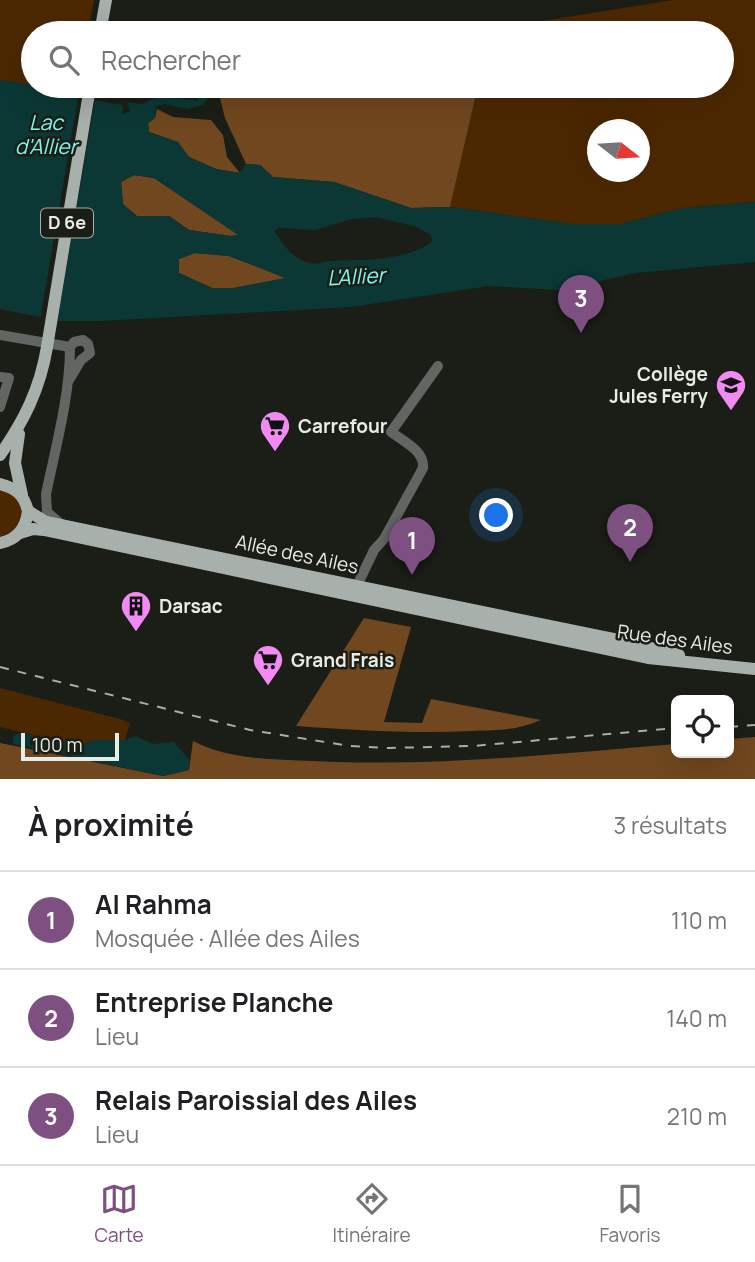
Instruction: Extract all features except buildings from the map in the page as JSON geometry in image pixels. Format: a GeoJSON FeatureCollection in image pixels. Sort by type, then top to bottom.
{"type":"FeatureCollection","features":[{"type":"Feature","properties":{"kind":"main road"},"geometry":{"type":"LineString","coordinates":[[102,21],[106,2]]}},
{"type":"Feature","properties":{"kind":"main road","name":"D 6e"},"geometry":{"type":"LineString","coordinates":[[0,455],[21,426],[38,387],[47,348],[88,98]]}},
{"type":"Feature","properties":{"kind":"main road"},"geometry":{"type":"LineString","coordinates":[[0,450],[21,426]]}},
{"type":"Feature","properties":{"kind":"main road","name":"D 6e"},"geometry":{"type":"LineString","coordinates":[[21,426],[15,463],[22,496]]}},
{"type":"Feature","properties":{"kind":"main road"},"geometry":{"type":"LineString","coordinates":[[0,484],[16,490],[28,510],[20,533],[7,542],[0,543]]}},
{"type":"Feature","properties":{"kind":"main road","name":"Allée des Ailes"},"geometry":{"type":"LineString","coordinates":[[28,510],[46,522],[589,645]]}},
{"type":"Feature","properties":{"kind":"main road","name":"Allée des Ailes"},"geometry":{"type":"LineString","coordinates":[[20,533],[33,529],[44,530],[602,638]]}},
{"type":"Feature","properties":{"kind":"main road","name":"Rue des Ailes"},"geometry":{"type":"LineString","coordinates":[[602,638],[712,661],[755,667]]}},
{"type":"Feature","properties":{"kind":"main road","name":"Rue des Ailes"},"geometry":{"type":"LineString","coordinates":[[589,645],[685,663],[755,667]]}},
{"type":"Feature","properties":{"kind":"street"},"geometry":{"type":"LineString","coordinates":[[0,335],[74,354],[46,498],[47,512],[61,524]]}},
{"type":"Feature","properties":{"kind":"street"},"geometry":{"type":"LineString","coordinates":[[354,591],[424,462],[420,454],[391,432],[438,366]]}},
{"type":"Feature","properties":{"kind":"street"},"geometry":{"type":"LineString","coordinates":[[0,377],[9,378],[1,400]]}},
{"type":"Feature","properties":{"kind":"street"},"geometry":{"type":"LineString","coordinates":[[22,496],[46,498]]}},
{"type":"Feature","properties":{"kind":"street"},"geometry":{"type":"LineString","coordinates":[[28,510],[46,498]]}},
{"type":"Feature","properties":{"kind":"shaded area"},"geometry":{"type":"Polygon","coordinates":[[[0,0],[94,0],[90,21],[21,21],[21,83],[0,80],[0,0]]]}},
{"type":"Feature","properties":{"kind":"shaded area"},"geometry":{"type":"Polygon","coordinates":[[[673,0],[755,0],[755,202],[682,208],[620,224],[573,224],[450,207],[475,98],[734,98],[734,21],[542,21],[673,0]]]}},
{"type":"Feature","properties":{"kind":"shaded area"},"geometry":{"type":"Polygon","coordinates":[[[220,98],[475,98],[450,207],[411,208],[334,182],[273,177],[260,165],[246,164],[225,118],[220,98]]]}},
{"type":"Feature","properties":{"kind":"shaded area"},"geometry":{"type":"Polygon","coordinates":[[[157,109],[173,117],[211,120],[223,135],[227,157],[240,173],[216,169],[189,157],[178,142],[149,132],[148,123],[155,118],[157,109]]]}},
{"type":"Feature","properties":{"kind":"shaded area"},"geometry":{"type":"Polygon","coordinates":[[[134,175],[154,178],[239,235],[189,230],[169,216],[137,216],[123,204],[121,182],[134,175]]]}},
{"type":"Feature","properties":{"kind":"shaded area"},"geometry":{"type":"Polygon","coordinates":[[[195,253],[229,256],[287,278],[234,288],[212,288],[179,273],[179,259],[195,253]]]}},
{"type":"Feature","properties":{"kind":"shaded area"},"geometry":{"type":"Polygon","coordinates":[[[0,487],[16,496],[23,513],[15,530],[0,537],[0,487]]]}},
{"type":"Feature","properties":{"kind":"shaded area"},"geometry":{"type":"Polygon","coordinates":[[[364,618],[411,627],[384,722],[422,723],[431,699],[541,720],[507,729],[450,732],[296,726],[364,618]]]}},
{"type":"Feature","properties":{"kind":"shaded area"},"geometry":{"type":"Polygon","coordinates":[[[0,688],[130,723],[125,740],[95,740],[77,746],[0,727],[0,688]]]}},
{"type":"Feature","properties":{"kind":"shaded area"},"geometry":{"type":"Polygon","coordinates":[[[755,737],[755,779],[0,779],[0,743],[163,776],[189,770],[193,741],[221,752],[266,759],[404,762],[671,744],[671,758],[734,758],[734,739],[755,737]]]}},
{"type":"Feature","properties":{"kind":"water"},"geometry":{"type":"Polygon","coordinates":[[[0,80],[21,83],[21,98],[81,98],[123,105],[122,114],[130,111],[127,102],[142,104],[156,98],[208,98],[203,105],[188,109],[164,104],[156,106],[155,118],[148,123],[149,132],[178,142],[189,157],[216,169],[239,173],[246,164],[260,165],[273,177],[334,182],[411,208],[450,207],[573,224],[620,224],[682,208],[755,202],[755,262],[635,273],[561,290],[489,286],[351,307],[60,321],[0,309],[0,80]],[[134,175],[121,182],[123,204],[136,216],[169,216],[189,230],[238,235],[154,178],[134,175]],[[376,217],[352,219],[315,230],[279,228],[274,231],[293,254],[312,263],[396,256],[432,242],[431,235],[417,227],[376,217]],[[195,253],[179,259],[179,273],[212,288],[234,288],[285,278],[229,256],[195,253]]]}},
{"type":"Feature","properties":{"kind":"water"},"geometry":{"type":"Polygon","coordinates":[[[23,733],[77,746],[95,740],[125,740],[136,736],[153,744],[174,742],[190,761],[189,770],[163,776],[13,744],[16,734],[23,733]]]}},
{"type":"Feature","properties":{"kind":"pier"},"geometry":{"type":"Polygon","coordinates":[[[78,98],[95,100],[57,324],[40,320],[78,98]]]}},
{"type":"Feature","properties":{"kind":"railway"},"geometry":{"type":"LineString","coordinates":[[0,667],[250,730],[350,746],[473,746],[671,728]]}},
{"type":"Feature","properties":{"kind":"railway"},"geometry":{"type":"LineString","coordinates":[[734,727],[755,725]]}},
{"type":"Feature","properties":{"kind":"place","name":"Relais Paroissial des Ailes"},"geometry":{"type":"Point","coordinates":[581,333]}},
{"type":"Feature","properties":{"kind":"place","name":"Collège Jules Ferry"},"geometry":{"type":"Point","coordinates":[731,412]}},
{"type":"Feature","properties":{"kind":"place","name":"Carrefour"},"geometry":{"type":"Point","coordinates":[275,453]}},
{"type":"Feature","properties":{"kind":"place","name":"Entreprise Planche"},"geometry":{"type":"Point","coordinates":[630,562]}},
{"type":"Feature","properties":{"kind":"place","name":"Al Rahma"},"geometry":{"type":"Point","coordinates":[412,575]}},
{"type":"Feature","properties":{"kind":"place","name":"Darsac"},"geometry":{"type":"Point","coordinates":[136,633]}},
{"type":"Feature","properties":{"kind":"place","name":"Grand Frais"},"geometry":{"type":"Point","coordinates":[268,687]}},
{"type":"Feature","properties":{"kind":"water label","name":"Lac d'Allier"},"geometry":{"type":"Point","coordinates":[46,135]}},
{"type":"Feature","properties":{"kind":"water label","name":"L'Allier"},"geometry":{"type":"Point","coordinates":[356,277]}}]}
